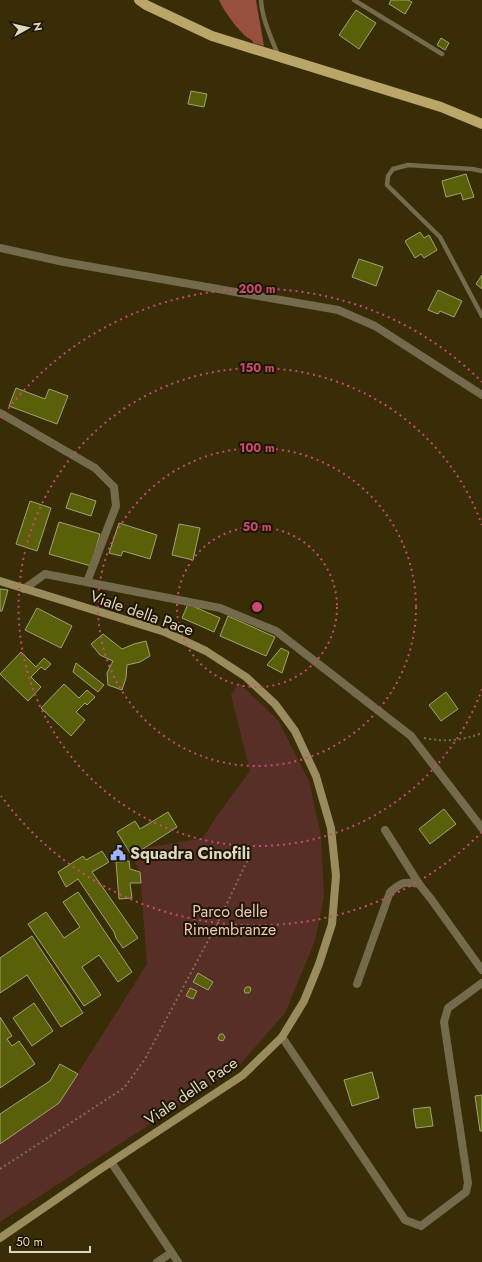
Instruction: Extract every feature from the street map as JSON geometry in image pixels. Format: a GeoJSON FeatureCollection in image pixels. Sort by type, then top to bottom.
{"type":"FeatureCollection","features":[{"type":"Feature","properties":{"kind":"main road"},"geometry":{"type":"LineString","coordinates":[[139,0],[146,5],[212,36],[441,107],[482,124]]}},
{"type":"Feature","properties":{"kind":"main road","name":"Viale della Pace"},"geometry":{"type":"LineString","coordinates":[[0,581],[165,632],[206,651],[246,677],[275,704],[295,732],[316,776],[330,828],[336,876],[332,924],[319,964],[304,1001],[282,1037],[242,1075],[0,1238]]}},
{"type":"Feature","properties":{"kind":"street"},"geometry":{"type":"LineString","coordinates":[[0,248],[64,262],[338,310],[375,326],[482,395]]}},
{"type":"Feature","properties":{"kind":"street"},"geometry":{"type":"LineString","coordinates":[[0,413],[95,468],[114,487],[116,506],[87,582]]}},
{"type":"Feature","properties":{"kind":"street"},"geometry":{"type":"LineString","coordinates":[[24,589],[45,574],[220,608],[276,631],[411,736],[482,828]]}},
{"type":"Feature","properties":{"kind":"street"},"geometry":{"type":"LineString","coordinates":[[385,830],[419,884],[482,970]]}},
{"type":"Feature","properties":{"kind":"street"},"geometry":{"type":"LineString","coordinates":[[357,984],[390,892],[399,884],[406,882],[419,884]]}},
{"type":"Feature","properties":{"kind":"street"},"geometry":{"type":"LineString","coordinates":[[282,1037],[405,1220],[420,1226],[466,1192],[468,1183],[444,1022],[448,1008],[482,983]]}},
{"type":"Feature","properties":{"kind":"street"},"geometry":{"type":"LineString","coordinates":[[111,1162],[178,1262]]}},
{"type":"Feature","properties":{"kind":"street"},"geometry":{"type":"LineString","coordinates":[[157,1262],[171,1252]]}},
{"type":"Feature","properties":{"kind":"lane"},"geometry":{"type":"LineString","coordinates":[[261,0],[266,24],[279,56]]}},
{"type":"Feature","properties":{"kind":"lane"},"geometry":{"type":"LineString","coordinates":[[354,0],[442,54]]}},
{"type":"Feature","properties":{"kind":"lane"},"geometry":{"type":"LineString","coordinates":[[482,171],[408,165],[393,169],[388,176],[388,185],[440,237],[482,316]]}},
{"type":"Feature","properties":{"kind":"path"},"geometry":{"type":"LineString","coordinates":[[411,736],[433,740],[451,741],[482,733]]}},
{"type":"Feature","properties":{"kind":"path"},"geometry":{"type":"LineString","coordinates":[[0,1169],[124,1088],[145,1059],[219,920],[250,856]]}},
{"type":"Feature","properties":{"kind":"green space","name":"Parco delle Rimembranze"},"geometry":{"type":"Polygon","coordinates":[[[239,683],[278,720],[309,781],[321,835],[324,896],[315,941],[285,1013],[238,1067],[0,1222],[0,1144],[59,1103],[147,964],[140,872],[132,856],[145,848],[203,838],[216,817],[250,771],[231,695],[239,683]]]}},
{"type":"Feature","properties":{"kind":"shaded area"},"geometry":{"type":"Polygon","coordinates":[[[219,0],[256,0],[264,46],[253,43],[252,40],[239,29],[229,17],[219,0]]]}},
{"type":"Feature","properties":{"kind":"building"},"geometry":{"type":"Polygon","coordinates":[[[391,0],[408,0],[412,2],[405,14],[389,4],[391,0]]]}},
{"type":"Feature","properties":{"kind":"building"},"geometry":{"type":"Polygon","coordinates":[[[356,10],[376,23],[359,49],[339,35],[356,10]]]}},
{"type":"Feature","properties":{"kind":"building"},"geometry":{"type":"Polygon","coordinates":[[[441,38],[449,43],[445,50],[437,45],[441,38]]]}},
{"type":"Feature","properties":{"kind":"building"},"geometry":{"type":"Polygon","coordinates":[[[191,91],[207,94],[204,107],[188,104],[191,91]]]}},
{"type":"Feature","properties":{"kind":"building"},"geometry":{"type":"Polygon","coordinates":[[[466,174],[474,197],[463,200],[461,193],[446,197],[442,181],[466,174]]]}},
{"type":"Feature","properties":{"kind":"building"},"geometry":{"type":"Polygon","coordinates":[[[420,232],[424,238],[429,235],[437,250],[424,258],[421,254],[415,258],[405,241],[420,232]]]}},
{"type":"Feature","properties":{"kind":"building"},"geometry":{"type":"Polygon","coordinates":[[[359,259],[383,267],[376,286],[352,277],[359,259]]]}},
{"type":"Feature","properties":{"kind":"building"},"geometry":{"type":"Polygon","coordinates":[[[482,275],[482,289],[476,284],[482,275]]]}},
{"type":"Feature","properties":{"kind":"building"},"geometry":{"type":"Polygon","coordinates":[[[438,290],[462,301],[454,317],[440,311],[438,314],[428,310],[438,290]]]}},
{"type":"Feature","properties":{"kind":"building"},"geometry":{"type":"Polygon","coordinates":[[[16,388],[45,399],[49,389],[68,396],[57,424],[9,406],[16,388]]]}},
{"type":"Feature","properties":{"kind":"building"},"geometry":{"type":"Polygon","coordinates":[[[71,493],[96,501],[91,516],[66,508],[71,493]]]}},
{"type":"Feature","properties":{"kind":"building"},"geometry":{"type":"Polygon","coordinates":[[[30,501],[51,508],[37,551],[16,544],[30,501]]]}},
{"type":"Feature","properties":{"kind":"building"},"geometry":{"type":"Polygon","coordinates":[[[59,522],[100,534],[91,566],[49,554],[59,522]]]}},
{"type":"Feature","properties":{"kind":"building"},"geometry":{"type":"Polygon","coordinates":[[[119,523],[157,535],[150,559],[123,551],[121,556],[109,553],[119,523]]]}},
{"type":"Feature","properties":{"kind":"building"},"geometry":{"type":"Polygon","coordinates":[[[179,524],[200,528],[193,560],[172,555],[179,524]]]}},
{"type":"Feature","properties":{"kind":"building"},"geometry":{"type":"Polygon","coordinates":[[[0,589],[8,590],[2,611],[0,611],[0,589]]]}},
{"type":"Feature","properties":{"kind":"building"},"geometry":{"type":"Polygon","coordinates":[[[188,604],[220,618],[214,632],[182,618],[188,604]]]}},
{"type":"Feature","properties":{"kind":"building"},"geometry":{"type":"Polygon","coordinates":[[[37,608],[72,626],[61,648],[25,630],[37,608]]]}},
{"type":"Feature","properties":{"kind":"building"},"geometry":{"type":"Polygon","coordinates":[[[228,616],[275,637],[266,656],[220,636],[228,616]]]}},
{"type":"Feature","properties":{"kind":"building"},"geometry":{"type":"Polygon","coordinates":[[[103,634],[122,649],[146,641],[150,656],[140,662],[127,665],[126,678],[122,690],[108,685],[107,673],[113,661],[100,655],[91,644],[103,634]]]}},
{"type":"Feature","properties":{"kind":"building"},"geometry":{"type":"Polygon","coordinates":[[[281,648],[289,652],[282,673],[267,665],[281,648]]]}},
{"type":"Feature","properties":{"kind":"building"},"geometry":{"type":"Polygon","coordinates":[[[21,652],[36,667],[44,658],[51,664],[45,670],[41,667],[31,677],[41,687],[28,701],[0,674],[21,652]]]}},
{"type":"Feature","properties":{"kind":"building"},"geometry":{"type":"Polygon","coordinates":[[[76,663],[104,685],[98,692],[73,672],[76,663]]]}},
{"type":"Feature","properties":{"kind":"building"},"geometry":{"type":"Polygon","coordinates":[[[64,684],[79,698],[87,690],[95,697],[87,705],[85,703],[76,712],[85,720],[71,736],[41,708],[64,684]]]}},
{"type":"Feature","properties":{"kind":"building"},"geometry":{"type":"Polygon","coordinates":[[[446,692],[458,709],[441,721],[429,705],[446,692]]]}},
{"type":"Feature","properties":{"kind":"building"},"geometry":{"type":"Polygon","coordinates":[[[444,809],[456,824],[430,844],[419,829],[444,809]]]}},
{"type":"Feature","properties":{"kind":"building"},"geometry":{"type":"Polygon","coordinates":[[[168,812],[177,827],[132,856],[117,832],[135,821],[140,829],[168,812]]]}},
{"type":"Feature","properties":{"kind":"building"},"geometry":{"type":"Polygon","coordinates":[[[102,851],[109,862],[92,872],[138,938],[123,948],[114,932],[78,879],[66,887],[58,872],[83,856],[86,860],[102,851]]]}},
{"type":"Feature","properties":{"kind":"building"},"geometry":{"type":"Polygon","coordinates":[[[129,861],[130,869],[140,872],[141,883],[130,883],[132,898],[119,899],[116,862],[129,861]]]}},
{"type":"Feature","properties":{"kind":"building"},"geometry":{"type":"Polygon","coordinates":[[[78,892],[132,972],[118,982],[99,955],[82,967],[101,995],[84,1006],[28,924],[46,912],[64,938],[80,927],[63,902],[78,892]]]}},
{"type":"Feature","properties":{"kind":"building"},"geometry":{"type":"Polygon","coordinates":[[[32,936],[83,1013],[61,1027],[27,975],[0,993],[0,958],[32,936]]]}},
{"type":"Feature","properties":{"kind":"building"},"geometry":{"type":"Polygon","coordinates":[[[198,973],[213,982],[208,990],[193,982],[198,973]]]}},
{"type":"Feature","properties":{"kind":"building"},"geometry":{"type":"Polygon","coordinates":[[[246,987],[250,987],[251,990],[249,993],[245,993],[244,990],[246,987]]]}},
{"type":"Feature","properties":{"kind":"building"},"geometry":{"type":"Polygon","coordinates":[[[190,988],[197,991],[193,999],[186,996],[190,988]]]}},
{"type":"Feature","properties":{"kind":"building"},"geometry":{"type":"Polygon","coordinates":[[[34,1003],[53,1031],[32,1046],[13,1018],[34,1003]]]}},
{"type":"Feature","properties":{"kind":"building"},"geometry":{"type":"Polygon","coordinates":[[[0,1017],[12,1036],[7,1039],[12,1046],[19,1041],[35,1064],[0,1088],[0,1017]]]}},
{"type":"Feature","properties":{"kind":"building"},"geometry":{"type":"Polygon","coordinates":[[[220,1034],[223,1034],[225,1037],[223,1041],[219,1040],[218,1038],[220,1034]]]}},
{"type":"Feature","properties":{"kind":"building"},"geometry":{"type":"Polygon","coordinates":[[[60,1064],[78,1074],[59,1103],[0,1144],[0,1114],[50,1081],[60,1064]]]}},
{"type":"Feature","properties":{"kind":"building"},"geometry":{"type":"Polygon","coordinates":[[[372,1072],[379,1098],[352,1106],[344,1080],[372,1072]]]}},
{"type":"Feature","properties":{"kind":"building"},"geometry":{"type":"Polygon","coordinates":[[[482,1095],[482,1131],[480,1131],[475,1096],[482,1095]]]}},
{"type":"Feature","properties":{"kind":"building"},"geometry":{"type":"Polygon","coordinates":[[[430,1107],[433,1126],[416,1128],[413,1109],[430,1107]]]}},
{"type":"Feature","properties":{"kind":"place","name":"Squadra Cinofili"},"geometry":{"type":"Point","coordinates":[118,853]}}]}
